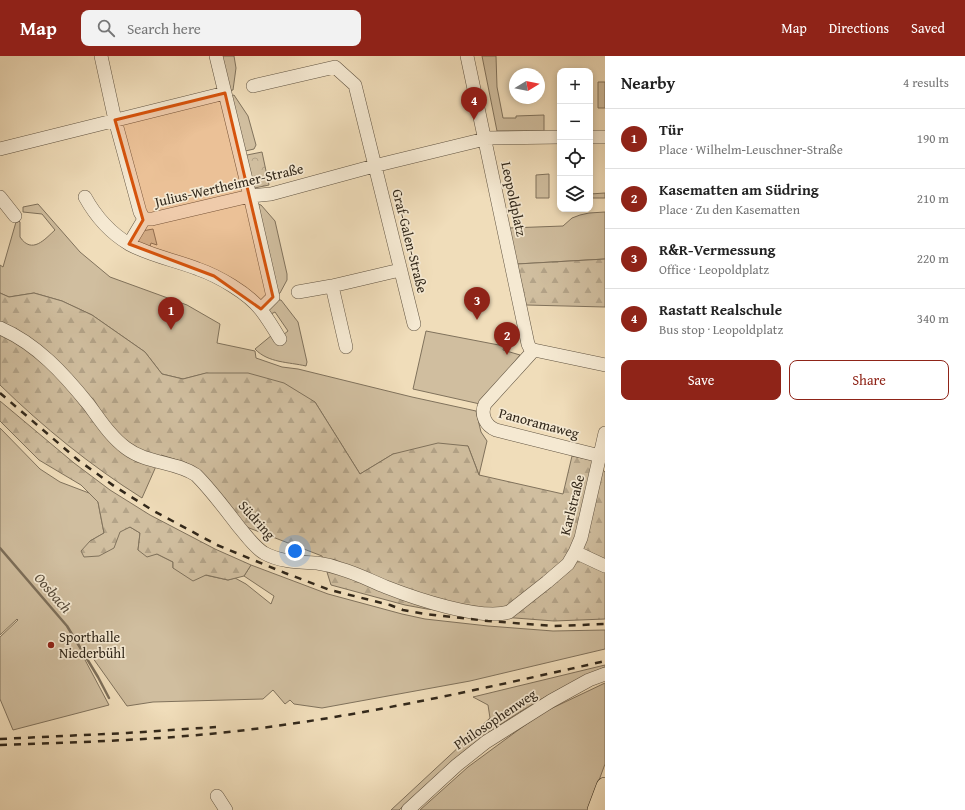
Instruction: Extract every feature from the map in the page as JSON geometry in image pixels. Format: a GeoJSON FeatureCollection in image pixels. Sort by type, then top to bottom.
{"type":"FeatureCollection","features":[{"type":"Feature","properties":{"kind":"main road"},"geometry":{"type":"LineString","coordinates":[[596,810],[605,786]]}},
{"type":"Feature","properties":{"kind":"street","name":"Julius-Wertheimer-Straße"},"geometry":{"type":"LineString","coordinates":[[101,56],[115,120],[140,212],[144,219],[152,219],[250,196],[271,194],[374,166],[485,139],[557,137]]}},
{"type":"Feature","properties":{"kind":"street"},"geometry":{"type":"LineString","coordinates":[[216,56],[273,297],[261,309]]}},
{"type":"Feature","properties":{"kind":"street","name":"Leopoldplatz"},"geometry":{"type":"LineString","coordinates":[[467,56],[525,332],[532,349]]}},
{"type":"Feature","properties":{"kind":"street","name":"Graf-Galen-Straße"},"geometry":{"type":"LineString","coordinates":[[253,86],[332,67],[338,68],[356,88],[414,324]]}},
{"type":"Feature","properties":{"kind":"street"},"geometry":{"type":"LineString","coordinates":[[0,149],[225,93]]}},
{"type":"Feature","properties":{"kind":"street"},"geometry":{"type":"LineString","coordinates":[[593,137],[605,136]]}},
{"type":"Feature","properties":{"kind":"street"},"geometry":{"type":"LineString","coordinates":[[0,197],[15,216]]}},
{"type":"Feature","properties":{"kind":"street"},"geometry":{"type":"LineString","coordinates":[[85,197],[92,209],[107,228],[117,237],[142,251],[198,269],[229,284],[261,309],[280,339]]}},
{"type":"Feature","properties":{"kind":"street"},"geometry":{"type":"LineString","coordinates":[[129,244],[144,219]]}},
{"type":"Feature","properties":{"kind":"street"},"geometry":{"type":"LineString","coordinates":[[298,292],[332,286],[400,270]]}},
{"type":"Feature","properties":{"kind":"street"},"geometry":{"type":"LineString","coordinates":[[332,286],[346,347]]}},
{"type":"Feature","properties":{"kind":"street","name":"Südring"},"geometry":{"type":"LineString","coordinates":[[0,328],[25,341],[41,354],[67,379],[107,429],[126,448],[140,457],[188,469],[196,475],[251,542],[263,552],[276,558],[291,562],[318,563],[341,569],[387,587],[444,606],[468,611],[502,614],[515,608],[547,582],[568,564],[575,552]]}},
{"type":"Feature","properties":{"kind":"street"},"geometry":{"type":"LineString","coordinates":[[532,349],[605,365]]}},
{"type":"Feature","properties":{"kind":"street","name":"Panoramaweg"},"geometry":{"type":"LineString","coordinates":[[532,349],[485,404],[483,413],[486,424],[491,428],[600,456]]}},
{"type":"Feature","properties":{"kind":"street","name":"Karlstraße"},"geometry":{"type":"LineString","coordinates":[[605,433],[581,538],[575,552],[605,566]]}},
{"type":"Feature","properties":{"kind":"street","name":"Philosophenweg"},"geometry":{"type":"LineString","coordinates":[[411,808],[457,765],[486,742],[551,701],[589,680],[605,674]]}},
{"type":"Feature","properties":{"kind":"street"},"geometry":{"type":"LineString","coordinates":[[217,796],[226,810]]}},
{"type":"Feature","properties":{"kind":"highlighted area"},"geometry":{"type":"Polygon","coordinates":[[[225,93],[273,297],[261,309],[214,276],[129,244],[143,220],[115,120],[225,93]]]}},
{"type":"Feature","properties":{"kind":"green space"},"geometry":{"type":"Polygon","coordinates":[[[219,56],[234,56],[236,68],[233,90],[227,91],[219,56]]]}},
{"type":"Feature","properties":{"kind":"green space"},"geometry":{"type":"Polygon","coordinates":[[[482,56],[496,56],[497,87],[503,118],[544,115],[544,131],[497,131],[482,56]]]}},
{"type":"Feature","properties":{"kind":"green space"},"geometry":{"type":"Polygon","coordinates":[[[598,82],[605,82],[605,108],[598,108],[598,82]]]}},
{"type":"Feature","properties":{"kind":"green space"},"geometry":{"type":"Polygon","coordinates":[[[234,95],[248,116],[256,145],[254,149],[241,152],[228,97],[234,95]]]}},
{"type":"Feature","properties":{"kind":"green space"},"geometry":{"type":"Polygon","coordinates":[[[262,152],[269,185],[250,189],[242,156],[262,152]]]}},
{"type":"Feature","properties":{"kind":"green space"},"geometry":{"type":"Polygon","coordinates":[[[549,174],[549,198],[536,198],[536,175],[549,174]]]}},
{"type":"Feature","properties":{"kind":"green space"},"geometry":{"type":"Polygon","coordinates":[[[605,193],[605,198],[593,198],[593,194],[605,193]]]}},
{"type":"Feature","properties":{"kind":"green space"},"geometry":{"type":"Polygon","coordinates":[[[38,204],[80,252],[110,277],[187,305],[220,324],[217,343],[255,351],[256,358],[282,367],[298,369],[476,411],[481,432],[487,441],[479,475],[468,446],[393,454],[360,474],[315,402],[207,373],[183,379],[162,374],[145,352],[92,315],[62,301],[34,293],[9,297],[0,293],[0,265],[3,267],[16,222],[20,222],[20,237],[29,245],[38,244],[55,230],[42,214],[23,212],[23,207],[38,204]]]}},
{"type":"Feature","properties":{"kind":"green space"},"geometry":{"type":"Polygon","coordinates":[[[257,204],[261,205],[275,221],[287,274],[287,280],[278,294],[257,204]]]}},
{"type":"Feature","properties":{"kind":"green space"},"geometry":{"type":"Polygon","coordinates":[[[605,212],[605,259],[517,264],[509,228],[563,226],[572,218],[580,215],[605,212]]]}},
{"type":"Feature","properties":{"kind":"green space"},"geometry":{"type":"Polygon","coordinates":[[[153,229],[157,245],[151,243],[149,250],[138,241],[142,231],[153,229]]]}},
{"type":"Feature","properties":{"kind":"green space"},"geometry":{"type":"Polygon","coordinates":[[[605,259],[605,307],[526,305],[517,264],[605,259]]]}},
{"type":"Feature","properties":{"kind":"green space"},"geometry":{"type":"Polygon","coordinates":[[[0,293],[9,297],[34,293],[62,301],[92,315],[145,352],[162,374],[183,379],[206,373],[248,373],[284,383],[315,402],[360,474],[393,454],[438,443],[468,446],[479,475],[563,494],[572,456],[592,460],[605,472],[605,619],[554,621],[427,609],[405,605],[331,585],[322,556],[244,526],[187,463],[161,455],[142,498],[104,473],[68,445],[33,416],[0,385],[0,293]]]}},
{"type":"Feature","properties":{"kind":"green space"},"geometry":{"type":"Polygon","coordinates":[[[278,300],[281,300],[298,322],[307,362],[306,366],[266,357],[255,349],[272,335],[283,335],[288,331],[275,312],[269,315],[267,311],[278,300]]]}},
{"type":"Feature","properties":{"kind":"green space"},"geometry":{"type":"Polygon","coordinates":[[[426,331],[504,346],[503,350],[520,355],[480,404],[413,389],[426,331]]]}},
{"type":"Feature","properties":{"kind":"green space"},"geometry":{"type":"Polygon","coordinates":[[[0,401],[74,463],[110,490],[150,515],[215,549],[251,565],[244,576],[228,580],[206,575],[193,581],[173,568],[173,562],[157,554],[147,557],[138,550],[140,533],[130,527],[120,532],[114,548],[99,556],[84,557],[81,551],[90,541],[104,533],[98,502],[81,485],[39,460],[0,421],[0,401]]]}},
{"type":"Feature","properties":{"kind":"green space"},"geometry":{"type":"Polygon","coordinates":[[[0,428],[40,469],[60,482],[89,493],[98,502],[104,533],[90,541],[130,527],[140,533],[138,550],[157,554],[173,562],[173,568],[228,580],[235,578],[246,584],[271,604],[274,596],[244,576],[251,565],[328,594],[425,619],[553,631],[605,630],[605,649],[470,681],[322,708],[294,704],[290,700],[285,704],[273,690],[263,699],[153,702],[127,706],[90,654],[84,658],[109,705],[13,730],[0,699],[0,637],[18,620],[17,619],[0,635],[0,428]]]}},
{"type":"Feature","properties":{"kind":"green space"},"geometry":{"type":"Polygon","coordinates":[[[605,665],[605,667],[519,712],[453,760],[399,810],[391,810],[490,718],[488,705],[473,697],[605,665]]]}},
{"type":"Feature","properties":{"kind":"green space"},"geometry":{"type":"Polygon","coordinates":[[[605,683],[605,764],[588,810],[420,810],[468,767],[544,712],[605,683]]]}},
{"type":"Feature","properties":{"kind":"waterway","name":"Oosbach"},"geometry":{"type":"LineString","coordinates":[[0,548],[67,626],[109,698]]}},
{"type":"Feature","properties":{"kind":"railway"},"geometry":{"type":"LineString","coordinates":[[0,393],[78,460],[114,486],[152,510],[217,545],[285,573],[330,590],[390,605],[403,610],[425,614],[554,626],[605,624]]}},
{"type":"Feature","properties":{"kind":"railway"},"geometry":{"type":"LineString","coordinates":[[0,745],[184,736],[291,724],[426,700],[605,661]]}},
{"type":"Feature","properties":{"kind":"railway"},"geometry":{"type":"LineString","coordinates":[[0,739],[216,727]]}},
{"type":"Feature","properties":{"kind":"place","name":"Rastatt Realschule"},"geometry":{"type":"Point","coordinates":[474,120]}},
{"type":"Feature","properties":{"kind":"place","name":"R&R-Vermessung"},"geometry":{"type":"Point","coordinates":[477,320]}},
{"type":"Feature","properties":{"kind":"place","name":"Tür"},"geometry":{"type":"Point","coordinates":[171,330]}},
{"type":"Feature","properties":{"kind":"place","name":"Kasematten am Südring"},"geometry":{"type":"Point","coordinates":[507,355]}},
{"type":"Feature","properties":{"kind":"place","name":"Sporthalle Niederbühl"},"geometry":{"type":"Point","coordinates":[51,645]}}]}
